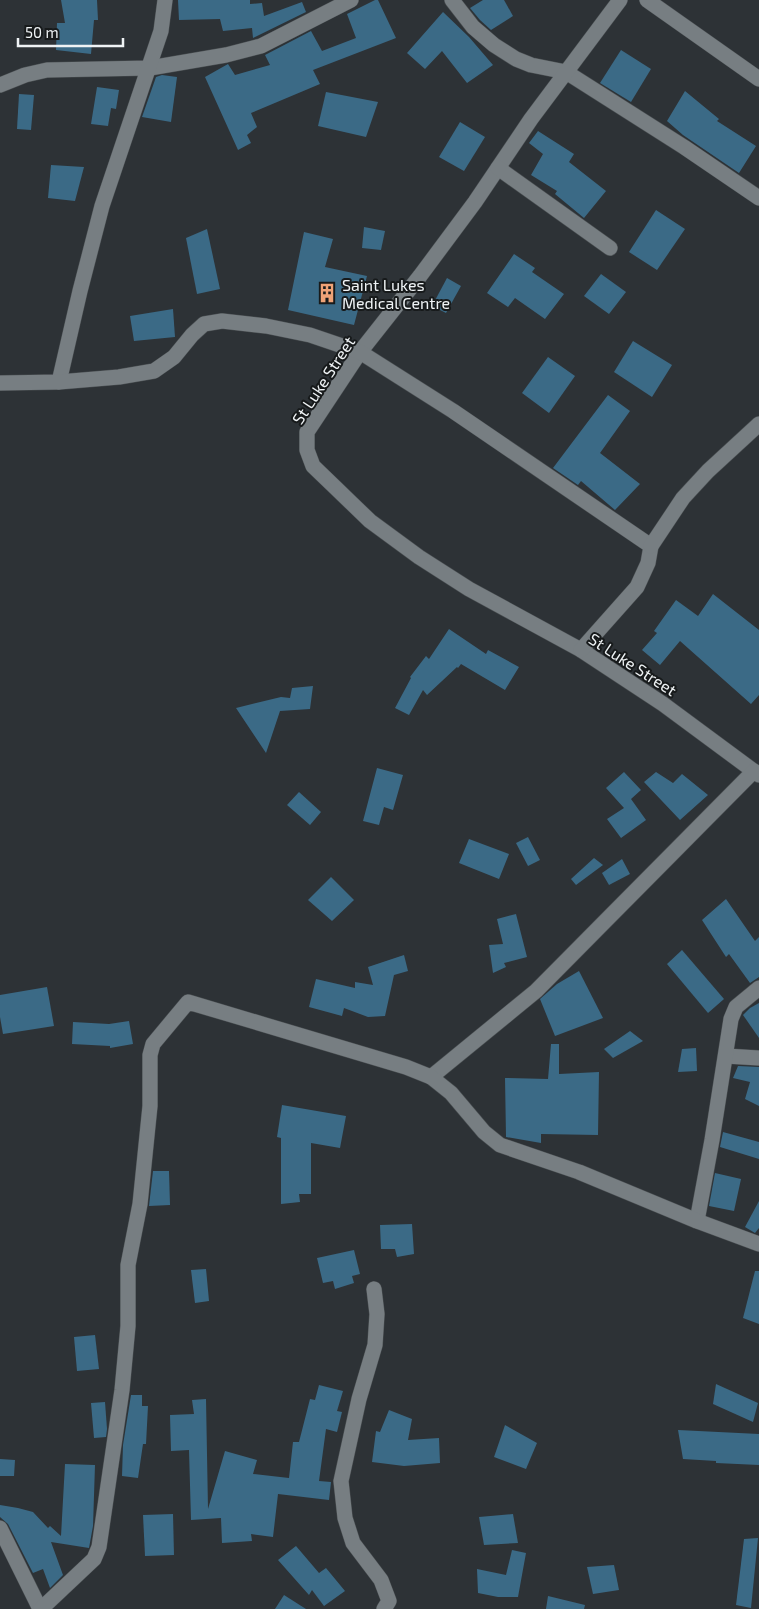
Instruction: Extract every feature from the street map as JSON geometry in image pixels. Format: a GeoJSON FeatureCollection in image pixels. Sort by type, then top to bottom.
{"type":"FeatureCollection","features":[{"type":"Feature","properties":{"kind":"street"},"geometry":{"type":"LineString","coordinates":[[59,382],[102,206],[150,68],[161,31],[165,0]]}},
{"type":"Feature","properties":{"kind":"street"},"geometry":{"type":"LineString","coordinates":[[0,85],[25,75],[47,70],[150,68],[226,55],[261,46],[351,0]]}},
{"type":"Feature","properties":{"kind":"street"},"geometry":{"type":"LineString","coordinates":[[452,0],[478,31],[494,45],[516,59],[531,65],[566,72],[684,147],[759,198]]}},
{"type":"Feature","properties":{"kind":"street","name":"St Luke Street"},"geometry":{"type":"LineString","coordinates":[[620,0],[530,119],[498,168],[420,276],[360,352],[307,432],[307,450],[314,466],[370,521],[419,558],[470,589],[581,650],[663,704],[756,773]]}},
{"type":"Feature","properties":{"kind":"street"},"geometry":{"type":"LineString","coordinates":[[647,0],[759,79]]}},
{"type":"Feature","properties":{"kind":"street"},"geometry":{"type":"LineString","coordinates":[[498,168],[610,248]]}},
{"type":"Feature","properties":{"kind":"street"},"geometry":{"type":"LineString","coordinates":[[0,382],[59,382],[119,377],[154,371],[174,358],[192,335],[204,324],[222,320],[310,335],[360,352],[453,411],[651,546]]}},
{"type":"Feature","properties":{"kind":"street"},"geometry":{"type":"LineString","coordinates":[[581,650],[637,587],[648,563],[651,546],[683,498],[708,471],[759,424]]}},
{"type":"Feature","properties":{"kind":"street"},"geometry":{"type":"LineString","coordinates":[[431,1076],[536,992],[756,773]]}},
{"type":"Feature","properties":{"kind":"street"},"geometry":{"type":"LineString","coordinates":[[696,1221],[731,1019],[736,1008],[759,988]]}},
{"type":"Feature","properties":{"kind":"street"},"geometry":{"type":"LineString","coordinates":[[0,1528],[40,1609],[94,1559],[99,1547],[122,1390],[128,1326],[128,1265],[140,1204],[150,1106],[150,1055],[153,1044],[188,1002],[431,1076],[450,1093],[484,1132],[500,1145],[579,1172],[696,1221],[759,1244]]}},
{"type":"Feature","properties":{"kind":"street"},"geometry":{"type":"LineString","coordinates":[[726,1056],[759,1058]]}},
{"type":"Feature","properties":{"kind":"street"},"geometry":{"type":"LineString","coordinates":[[374,1289],[376,1314],[375,1346],[359,1399],[341,1481],[344,1518],[353,1543],[380,1580],[389,1601],[384,1609]]}},
{"type":"Feature","properties":{"kind":"building"},"geometry":{"type":"Polygon","coordinates":[[[61,0],[97,0],[98,20],[94,20],[91,54],[56,50],[57,23],[65,23],[61,0]]]}},
{"type":"Feature","properties":{"kind":"building"},"geometry":{"type":"Polygon","coordinates":[[[178,0],[250,0],[250,4],[262,3],[264,16],[302,2],[306,12],[253,38],[252,28],[223,31],[220,19],[179,20],[178,0]]]}},
{"type":"Feature","properties":{"kind":"building"},"geometry":{"type":"Polygon","coordinates":[[[378,0],[396,38],[313,70],[320,84],[251,113],[257,127],[247,135],[251,143],[238,150],[205,77],[228,64],[235,75],[270,65],[265,55],[311,31],[322,51],[356,38],[347,14],[378,0]]]}},
{"type":"Feature","properties":{"kind":"building"},"geometry":{"type":"Polygon","coordinates":[[[483,0],[504,0],[513,16],[491,30],[470,8],[483,0]]]}},
{"type":"Feature","properties":{"kind":"building"},"geometry":{"type":"Polygon","coordinates":[[[443,12],[469,37],[493,65],[467,83],[442,51],[425,69],[407,53],[443,12]]]}},
{"type":"Feature","properties":{"kind":"building"},"geometry":{"type":"Polygon","coordinates":[[[621,50],[651,69],[631,102],[600,83],[621,50]]]}},
{"type":"Feature","properties":{"kind":"building"},"geometry":{"type":"Polygon","coordinates":[[[162,75],[177,77],[171,122],[142,117],[156,77],[162,75]]]}},
{"type":"Feature","properties":{"kind":"building"},"geometry":{"type":"Polygon","coordinates":[[[97,87],[119,90],[116,109],[111,108],[108,126],[91,124],[97,87]]]}},
{"type":"Feature","properties":{"kind":"building"},"geometry":{"type":"Polygon","coordinates":[[[685,91],[719,119],[717,121],[756,146],[739,173],[683,135],[667,121],[685,91]]]}},
{"type":"Feature","properties":{"kind":"building"},"geometry":{"type":"Polygon","coordinates":[[[326,92],[378,102],[366,137],[318,126],[326,92]]]}},
{"type":"Feature","properties":{"kind":"building"},"geometry":{"type":"Polygon","coordinates":[[[19,94],[34,95],[31,130],[17,129],[19,94]]]}},
{"type":"Feature","properties":{"kind":"building"},"geometry":{"type":"Polygon","coordinates":[[[460,122],[485,137],[464,171],[439,157],[460,122]]]}},
{"type":"Feature","properties":{"kind":"building"},"geometry":{"type":"Polygon","coordinates":[[[538,131],[574,154],[569,162],[606,191],[584,218],[555,194],[557,191],[531,175],[543,154],[529,143],[538,131]]]}},
{"type":"Feature","properties":{"kind":"building"},"geometry":{"type":"Polygon","coordinates":[[[51,165],[84,167],[75,201],[48,198],[51,165]]]}},
{"type":"Feature","properties":{"kind":"building"},"geometry":{"type":"Polygon","coordinates":[[[656,210],[685,229],[657,270],[629,252],[656,210]]]}},
{"type":"Feature","properties":{"kind":"building"},"geometry":{"type":"Polygon","coordinates":[[[364,227],[385,231],[381,250],[362,248],[364,227]]]}},
{"type":"Feature","properties":{"kind":"building"},"geometry":{"type":"Polygon","coordinates":[[[207,229],[220,289],[197,294],[186,238],[207,229]]]}},
{"type":"Feature","properties":{"kind":"building","name":"Saint Lukes Medical Centre"},"geometry":{"type":"Polygon","coordinates":[[[304,232],[333,239],[325,267],[367,276],[354,325],[288,310],[304,232]]]}},
{"type":"Feature","properties":{"kind":"building"},"geometry":{"type":"Polygon","coordinates":[[[514,254],[535,268],[532,272],[564,294],[545,319],[515,298],[508,307],[487,293],[514,254]]]}},
{"type":"Feature","properties":{"kind":"building"},"geometry":{"type":"Polygon","coordinates":[[[601,274],[626,292],[609,314],[584,296],[601,274]]]}},
{"type":"Feature","properties":{"kind":"building"},"geometry":{"type":"Polygon","coordinates":[[[447,278],[461,286],[446,313],[432,306],[447,278]]]}},
{"type":"Feature","properties":{"kind":"building"},"geometry":{"type":"Polygon","coordinates":[[[173,309],[175,337],[134,341],[130,316],[173,309]]]}},
{"type":"Feature","properties":{"kind":"building"},"geometry":{"type":"Polygon","coordinates":[[[633,341],[672,365],[652,397],[614,372],[633,341]]]}},
{"type":"Feature","properties":{"kind":"building"},"geometry":{"type":"Polygon","coordinates":[[[548,357],[575,376],[549,413],[522,393],[548,357]]]}},
{"type":"Feature","properties":{"kind":"building"},"geometry":{"type":"Polygon","coordinates":[[[608,395],[630,411],[600,453],[640,484],[615,510],[581,481],[578,485],[553,468],[608,395]]]}},
{"type":"Feature","properties":{"kind":"building"},"geometry":{"type":"Polygon","coordinates":[[[713,594],[759,630],[759,695],[751,704],[680,641],[660,665],[642,650],[657,633],[654,631],[676,600],[698,616],[713,594]]]}},
{"type":"Feature","properties":{"kind":"building"},"geometry":{"type":"Polygon","coordinates":[[[449,629],[486,654],[488,650],[519,667],[505,690],[461,664],[427,695],[423,690],[409,715],[395,708],[410,677],[426,656],[429,659],[449,629]]]}},
{"type":"Feature","properties":{"kind":"building"},"geometry":{"type":"Polygon","coordinates":[[[313,686],[310,709],[280,711],[266,753],[236,708],[281,697],[290,698],[292,688],[313,686]]]}},
{"type":"Feature","properties":{"kind":"building"},"geometry":{"type":"Polygon","coordinates":[[[377,768],[403,775],[393,810],[384,807],[379,825],[363,821],[377,768]]]}},
{"type":"Feature","properties":{"kind":"building"},"geometry":{"type":"Polygon","coordinates":[[[624,772],[641,790],[631,799],[646,820],[621,838],[607,819],[624,808],[606,788],[624,772]]]}},
{"type":"Feature","properties":{"kind":"building"},"geometry":{"type":"Polygon","coordinates":[[[656,772],[673,783],[682,774],[708,795],[680,820],[644,782],[656,772]]]}},
{"type":"Feature","properties":{"kind":"building"},"geometry":{"type":"Polygon","coordinates":[[[299,792],[321,812],[310,825],[287,805],[299,792]]]}},
{"type":"Feature","properties":{"kind":"building"},"geometry":{"type":"Polygon","coordinates":[[[528,837],[540,860],[528,866],[516,843],[528,837]]]}},
{"type":"Feature","properties":{"kind":"building"},"geometry":{"type":"Polygon","coordinates":[[[469,839],[509,854],[499,879],[459,863],[469,839]]]}},
{"type":"Feature","properties":{"kind":"building"},"geometry":{"type":"Polygon","coordinates":[[[594,858],[603,865],[576,885],[571,879],[594,858]]]}},
{"type":"Feature","properties":{"kind":"building"},"geometry":{"type":"Polygon","coordinates":[[[622,859],[630,874],[609,885],[602,873],[622,859]]]}},
{"type":"Feature","properties":{"kind":"building"},"geometry":{"type":"Polygon","coordinates":[[[331,877],[354,900],[332,921],[308,900],[331,877]]]}},
{"type":"Feature","properties":{"kind":"building"},"geometry":{"type":"Polygon","coordinates":[[[726,899],[755,941],[759,937],[759,977],[750,983],[729,954],[726,957],[702,920],[726,899]]]}},
{"type":"Feature","properties":{"kind":"building"},"geometry":{"type":"Polygon","coordinates":[[[516,914],[527,957],[504,963],[506,967],[493,973],[489,945],[503,944],[497,919],[516,914]]]}},
{"type":"Feature","properties":{"kind":"building"},"geometry":{"type":"Polygon","coordinates":[[[682,950],[724,999],[708,1013],[667,964],[682,950]]]}},
{"type":"Feature","properties":{"kind":"building"},"geometry":{"type":"Polygon","coordinates":[[[404,955],[408,971],[394,975],[385,1016],[368,1017],[344,1008],[342,1016],[309,1007],[316,979],[355,988],[355,982],[373,985],[368,967],[404,955]]]}},
{"type":"Feature","properties":{"kind":"building"},"geometry":{"type":"Polygon","coordinates":[[[579,971],[603,1018],[555,1036],[540,999],[557,984],[579,971]]]}},
{"type":"Feature","properties":{"kind":"building"},"geometry":{"type":"Polygon","coordinates":[[[47,987],[54,1026],[3,1034],[0,1017],[0,995],[47,987]]]}},
{"type":"Feature","properties":{"kind":"building"},"geometry":{"type":"Polygon","coordinates":[[[759,1003],[759,1038],[743,1015],[759,1003]]]}},
{"type":"Feature","properties":{"kind":"building"},"geometry":{"type":"Polygon","coordinates":[[[129,1021],[133,1044],[110,1048],[110,1046],[72,1044],[73,1022],[109,1024],[129,1021]]]}},
{"type":"Feature","properties":{"kind":"building"},"geometry":{"type":"Polygon","coordinates":[[[630,1031],[643,1041],[613,1058],[604,1049],[630,1031]]]}},
{"type":"Feature","properties":{"kind":"building"},"geometry":{"type":"Polygon","coordinates":[[[551,1044],[559,1044],[559,1074],[599,1072],[598,1135],[541,1134],[541,1143],[506,1137],[505,1078],[548,1079],[551,1044]]]}},
{"type":"Feature","properties":{"kind":"building"},"geometry":{"type":"Polygon","coordinates":[[[696,1048],[697,1071],[678,1072],[682,1049],[696,1048]]]}},
{"type":"Feature","properties":{"kind":"building"},"geometry":{"type":"Polygon","coordinates":[[[738,1066],[759,1067],[759,1106],[745,1099],[750,1082],[733,1078],[738,1066]]]}},
{"type":"Feature","properties":{"kind":"building"},"geometry":{"type":"Polygon","coordinates":[[[282,1105],[346,1116],[340,1148],[311,1143],[311,1194],[299,1194],[300,1202],[281,1204],[281,1138],[277,1137],[282,1105]]]}},
{"type":"Feature","properties":{"kind":"building"},"geometry":{"type":"Polygon","coordinates":[[[723,1132],[759,1142],[759,1159],[720,1147],[723,1132]]]}},
{"type":"Feature","properties":{"kind":"building"},"geometry":{"type":"Polygon","coordinates":[[[153,1171],[169,1171],[170,1205],[149,1206],[153,1171]]]}},
{"type":"Feature","properties":{"kind":"building"},"geometry":{"type":"Polygon","coordinates":[[[715,1173],[741,1179],[734,1211],[709,1206],[715,1173]]]}},
{"type":"Feature","properties":{"kind":"building"},"geometry":{"type":"Polygon","coordinates":[[[759,1201],[759,1228],[755,1233],[745,1227],[759,1201]]]}},
{"type":"Feature","properties":{"kind":"building"},"geometry":{"type":"Polygon","coordinates":[[[412,1224],[414,1254],[397,1257],[395,1249],[381,1249],[380,1225],[412,1224]]]}},
{"type":"Feature","properties":{"kind":"building"},"geometry":{"type":"Polygon","coordinates":[[[354,1250],[360,1274],[352,1276],[354,1283],[335,1289],[333,1281],[323,1283],[317,1258],[354,1250]]]}},
{"type":"Feature","properties":{"kind":"building"},"geometry":{"type":"Polygon","coordinates":[[[206,1269],[209,1301],[195,1303],[191,1270],[206,1269]]]}},
{"type":"Feature","properties":{"kind":"building"},"geometry":{"type":"Polygon","coordinates":[[[755,1271],[759,1271],[759,1324],[743,1318],[755,1271]]]}},
{"type":"Feature","properties":{"kind":"building"},"geometry":{"type":"Polygon","coordinates":[[[95,1335],[99,1369],[77,1371],[74,1337],[95,1335]]]}},
{"type":"Feature","properties":{"kind":"building"},"geometry":{"type":"Polygon","coordinates":[[[716,1384],[758,1403],[753,1422],[713,1404],[716,1384]]]}},
{"type":"Feature","properties":{"kind":"building"},"geometry":{"type":"Polygon","coordinates":[[[319,1385],[343,1391],[337,1411],[342,1412],[337,1432],[326,1429],[319,1481],[331,1482],[329,1500],[278,1494],[273,1537],[251,1534],[252,1541],[222,1543],[221,1518],[191,1520],[189,1450],[171,1451],[170,1415],[194,1414],[192,1400],[206,1399],[208,1509],[225,1451],[257,1460],[253,1474],[289,1478],[293,1442],[299,1442],[310,1399],[315,1400],[319,1385]]]}},
{"type":"Feature","properties":{"kind":"building"},"geometry":{"type":"Polygon","coordinates":[[[131,1395],[142,1395],[142,1406],[148,1406],[146,1444],[143,1444],[138,1478],[122,1476],[123,1445],[131,1395]]]}},
{"type":"Feature","properties":{"kind":"building"},"geometry":{"type":"Polygon","coordinates":[[[105,1402],[106,1437],[94,1438],[91,1403],[105,1402]]]}},
{"type":"Feature","properties":{"kind":"building"},"geometry":{"type":"Polygon","coordinates":[[[389,1410],[412,1419],[408,1440],[439,1438],[440,1463],[404,1466],[372,1462],[376,1431],[380,1432],[389,1410]]]}},
{"type":"Feature","properties":{"kind":"building"},"geometry":{"type":"Polygon","coordinates":[[[505,1425],[537,1443],[526,1469],[494,1457],[505,1425]]]}},
{"type":"Feature","properties":{"kind":"building"},"geometry":{"type":"Polygon","coordinates":[[[678,1430],[759,1434],[759,1465],[683,1459],[678,1430]]]}},
{"type":"Feature","properties":{"kind":"building"},"geometry":{"type":"Polygon","coordinates":[[[0,1459],[15,1460],[14,1476],[0,1476],[0,1459]]]}},
{"type":"Feature","properties":{"kind":"building"},"geometry":{"type":"Polygon","coordinates":[[[65,1464],[95,1465],[93,1526],[89,1548],[51,1542],[63,1575],[50,1588],[43,1569],[33,1573],[8,1524],[0,1517],[0,1505],[33,1512],[48,1528],[50,1526],[61,1536],[65,1464]]]}},
{"type":"Feature","properties":{"kind":"building"},"geometry":{"type":"Polygon","coordinates":[[[173,1514],[174,1555],[145,1556],[143,1515],[173,1514]]]}},
{"type":"Feature","properties":{"kind":"building"},"geometry":{"type":"Polygon","coordinates":[[[513,1514],[518,1543],[484,1545],[479,1517],[513,1514]]]}},
{"type":"Feature","properties":{"kind":"building"},"geometry":{"type":"Polygon","coordinates":[[[758,1538],[751,1608],[736,1605],[744,1539],[758,1538]]]}},
{"type":"Feature","properties":{"kind":"building"},"geometry":{"type":"Polygon","coordinates":[[[296,1546],[319,1573],[326,1568],[345,1591],[324,1606],[312,1590],[309,1595],[278,1560],[296,1546]]]}},
{"type":"Feature","properties":{"kind":"building"},"geometry":{"type":"Polygon","coordinates":[[[512,1550],[526,1553],[518,1597],[498,1597],[478,1593],[477,1569],[506,1575],[512,1550]]]}},
{"type":"Feature","properties":{"kind":"building"},"geometry":{"type":"Polygon","coordinates":[[[614,1565],[619,1590],[593,1594],[587,1567],[614,1565]]]}},
{"type":"Feature","properties":{"kind":"building"},"geometry":{"type":"Polygon","coordinates":[[[284,1595],[306,1609],[275,1609],[284,1595]]]}},
{"type":"Feature","properties":{"kind":"building"},"geometry":{"type":"Polygon","coordinates":[[[548,1596],[585,1605],[584,1609],[546,1609],[548,1596]]]}},
{"type":"Feature","properties":{"kind":"place","name":"Saint Lukes Medical Centre"},"geometry":{"type":"Point","coordinates":[327,293]}}]}
